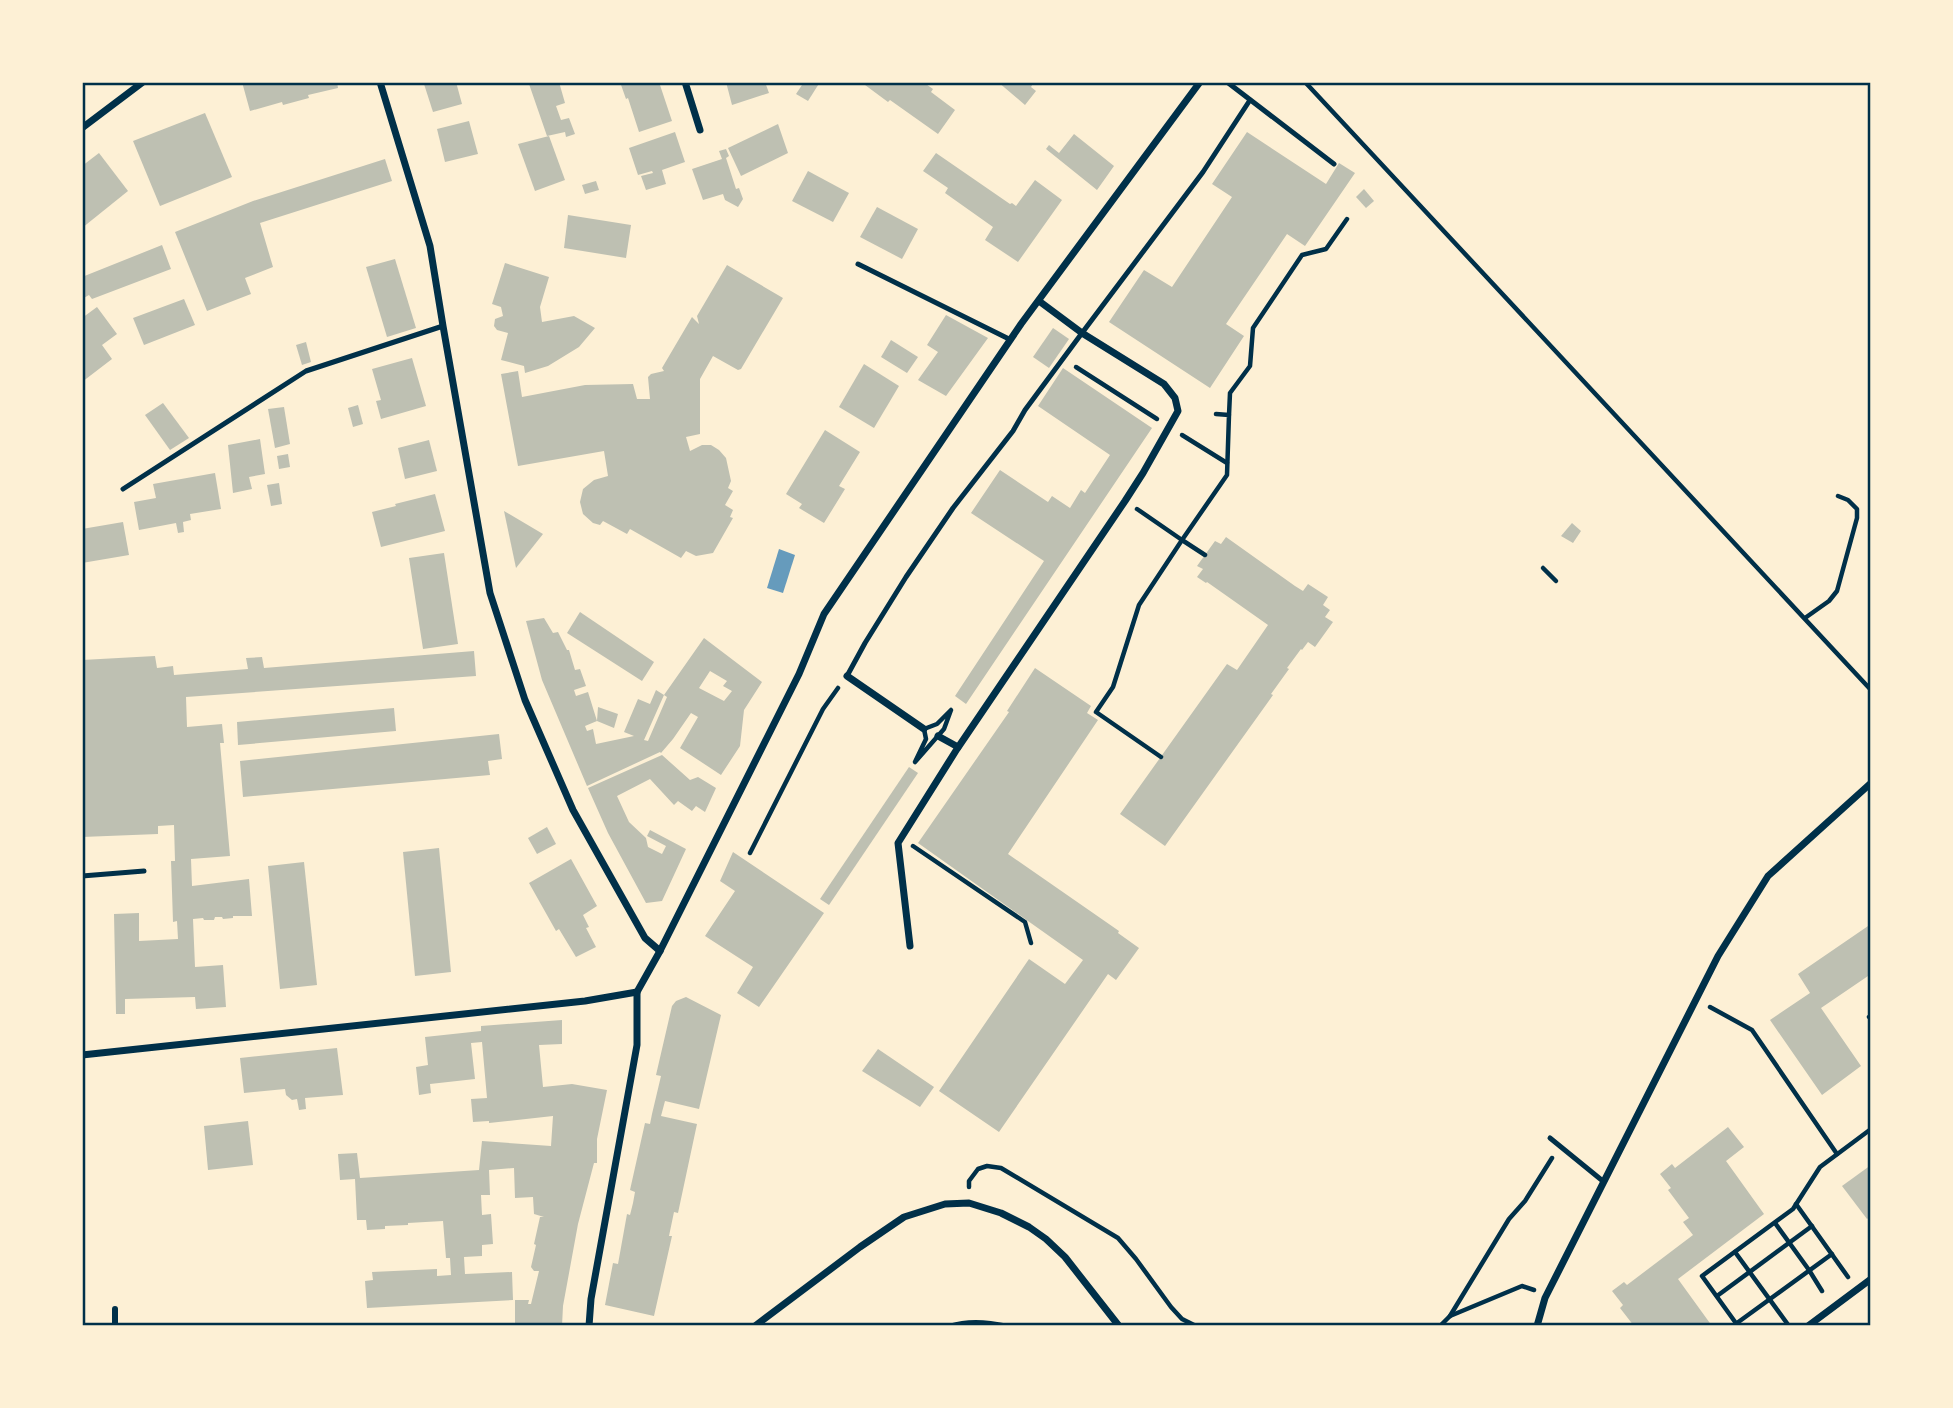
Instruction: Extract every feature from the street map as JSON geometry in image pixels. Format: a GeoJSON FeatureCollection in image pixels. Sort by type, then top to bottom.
{"type":"FeatureCollection","features":[{"type":"Feature","properties":{"kind":"street"},"geometry":{"type":"LineString","coordinates":[[82,128],[143,82]]}},
{"type":"Feature","properties":{"kind":"street"},"geometry":{"type":"LineString","coordinates":[[380,82],[430,246],[490,593],[525,700],[573,810],[645,938],[660,951]]}},
{"type":"Feature","properties":{"kind":"street"},"geometry":{"type":"LineString","coordinates":[[685,82],[701,130]]}},
{"type":"Feature","properties":{"kind":"street"},"geometry":{"type":"LineString","coordinates":[[589,1326],[591,1299],[637,1045],[637,992],[799,674],[824,614],[1011,340],[1200,82]]}},
{"type":"Feature","properties":{"kind":"street"},"geometry":{"type":"LineString","coordinates":[[910,946],[898,842],[958,747],[1125,500],[1178,411],[1175,398],[1164,384],[1082,333],[1039,301]]}},
{"type":"Feature","properties":{"kind":"street"},"geometry":{"type":"LineString","coordinates":[[847,676],[924,729]]}},
{"type":"Feature","properties":{"kind":"street"},"geometry":{"type":"LineString","coordinates":[[938,736],[958,747]]}},
{"type":"Feature","properties":{"kind":"street"},"geometry":{"type":"LineString","coordinates":[[1537,1326],[1547,1294],[1718,956],[1768,876],[1871,783]]}},
{"type":"Feature","properties":{"kind":"street"},"geometry":{"type":"LineString","coordinates":[[82,1055],[572,1003],[637,992]]}},
{"type":"Feature","properties":{"kind":"street"},"geometry":{"type":"LineString","coordinates":[[755,1326],[904,1217],[945,1204],[969,1203],[1001,1213],[1046,1239],[1065,1257],[1119,1326]]}},
{"type":"Feature","properties":{"kind":"street"},"geometry":{"type":"LineString","coordinates":[[1808,1326],[1871,1279]]}},
{"type":"Feature","properties":{"kind":"street"},"geometry":{"type":"LineString","coordinates":[[114,1326],[115,1309]]}},
{"type":"Feature","properties":{"kind":"lane"},"geometry":{"type":"LineString","coordinates":[[1227,82],[1334,164]]}},
{"type":"Feature","properties":{"kind":"lane"},"geometry":{"type":"LineString","coordinates":[[847,676],[864,643],[929,542],[1203,172],[1251,100]]}},
{"type":"Feature","properties":{"kind":"lane"},"geometry":{"type":"LineString","coordinates":[[858,264],[1011,340]]}},
{"type":"Feature","properties":{"kind":"lane"},"geometry":{"type":"LineString","coordinates":[[123,489],[306,371],[443,326]]}},
{"type":"Feature","properties":{"kind":"lane"},"geometry":{"type":"LineString","coordinates":[[82,876],[144,871]]}},
{"type":"Feature","properties":{"kind":"lane"},"geometry":{"type":"LineString","coordinates":[[1550,1138],[1604,1182]]}},
{"type":"Feature","properties":{"kind":"path"},"geometry":{"type":"LineString","coordinates":[[1305,82],[1871,690]]}},
{"type":"Feature","properties":{"kind":"path"},"geometry":{"type":"LineString","coordinates":[[1161,757],[1096,712],[1113,688],[1139,605],[1227,475],[1230,393],[1250,366],[1253,328],[1302,255],[1326,249],[1347,219]]}},
{"type":"Feature","properties":{"kind":"path"},"geometry":{"type":"LineString","coordinates":[[1063,359],[1227,463]]}},
{"type":"Feature","properties":{"kind":"path"},"geometry":{"type":"LineString","coordinates":[[1216,414],[1229,415]]}},
{"type":"Feature","properties":{"kind":"path"},"geometry":{"type":"LineString","coordinates":[[1805,618],[1829,601],[1837,591],[1844,567],[1857,509],[1848,500],[1838,496]]}},
{"type":"Feature","properties":{"kind":"path"},"geometry":{"type":"LineString","coordinates":[[1125,500],[1205,555]]}},
{"type":"Feature","properties":{"kind":"path"},"geometry":{"type":"LineString","coordinates":[[1543,568],[1556,581]]}},
{"type":"Feature","properties":{"kind":"path"},"geometry":{"type":"LineString","coordinates":[[750,853],[823,709],[847,676]]}},
{"type":"Feature","properties":{"kind":"path"},"geometry":{"type":"LineString","coordinates":[[937,724],[951,710],[944,729]]}},
{"type":"Feature","properties":{"kind":"path"},"geometry":{"type":"LineString","coordinates":[[926,738],[915,762],[932,744]]}},
{"type":"Feature","properties":{"kind":"path"},"geometry":{"type":"LineString","coordinates":[[901,838],[1025,922],[1031,943]]}},
{"type":"Feature","properties":{"kind":"path"},"geometry":{"type":"LineString","coordinates":[[1696,1000],[1752,1030],[1837,1154]]}},
{"type":"Feature","properties":{"kind":"path"},"geometry":{"type":"LineString","coordinates":[[1832,1254],[1738,1325],[1702,1276],[1793,1209],[1820,1167],[1871,1129]]}},
{"type":"Feature","properties":{"kind":"path"},"geometry":{"type":"LineString","coordinates":[[1440,1326],[1450,1316],[1509,1219],[1525,1201],[1560,1146]]}},
{"type":"Feature","properties":{"kind":"path"},"geometry":{"type":"LineString","coordinates":[[969,1181],[978,1169],[987,1166],[1001,1168],[1118,1238],[1171,1307],[1182,1319],[1196,1326]]}},
{"type":"Feature","properties":{"kind":"path"},"geometry":{"type":"LineString","coordinates":[[1796,1204],[1857,1289]]}},
{"type":"Feature","properties":{"kind":"path"},"geometry":{"type":"LineString","coordinates":[[1775,1223],[1822,1291]]}},
{"type":"Feature","properties":{"kind":"path"},"geometry":{"type":"LineString","coordinates":[[1717,1296],[1812,1226]]}},
{"type":"Feature","properties":{"kind":"path"},"geometry":{"type":"LineString","coordinates":[[1735,1252],[1789,1326]]}},
{"type":"Feature","properties":{"kind":"path"},"geometry":{"type":"LineString","coordinates":[[1450,1316],[1522,1286],[1547,1294]]}},
{"type":"Feature","properties":{"kind":"path"},"geometry":{"type":"LineString","coordinates":[[950,1326],[984,1322],[1007,1326]]}},
{"type":"Feature","properties":{"kind":"water"},"geometry":{"type":"Polygon","coordinates":[[[779,549],[795,555],[783,593],[767,588],[779,549]]]}},
{"type":"Feature","properties":{"kind":"building"},"geometry":{"type":"Polygon","coordinates":[[[242,82],[337,82],[338,88],[308,95],[309,98],[283,105],[282,102],[250,111],[242,82]]]}},
{"type":"Feature","properties":{"kind":"building"},"geometry":{"type":"Polygon","coordinates":[[[456,82],[462,104],[433,112],[424,84],[456,82]]]}},
{"type":"Feature","properties":{"kind":"building"},"geometry":{"type":"Polygon","coordinates":[[[559,82],[565,103],[556,106],[561,120],[569,118],[575,134],[566,137],[565,132],[547,136],[529,84],[559,82]]]}},
{"type":"Feature","properties":{"kind":"building"},"geometry":{"type":"Polygon","coordinates":[[[620,82],[659,82],[672,121],[639,132],[620,82]]]}},
{"type":"Feature","properties":{"kind":"building"},"geometry":{"type":"Polygon","coordinates":[[[726,82],[765,82],[769,93],[732,105],[726,82]]]}},
{"type":"Feature","properties":{"kind":"building"},"geometry":{"type":"Polygon","coordinates":[[[804,82],[820,82],[808,101],[796,94],[804,82]]]}},
{"type":"Feature","properties":{"kind":"building"},"geometry":{"type":"Polygon","coordinates":[[[861,82],[923,82],[933,89],[931,92],[955,110],[938,134],[861,82]]]}},
{"type":"Feature","properties":{"kind":"building"},"geometry":{"type":"Polygon","coordinates":[[[998,82],[1034,82],[1031,87],[1036,91],[1025,105],[998,82]]]}},
{"type":"Feature","properties":{"kind":"building"},"geometry":{"type":"Polygon","coordinates":[[[205,113],[232,177],[160,206],[133,141],[205,113]]]}},
{"type":"Feature","properties":{"kind":"building"},"geometry":{"type":"Polygon","coordinates":[[[469,121],[478,154],[445,162],[437,129],[469,121]]]}},
{"type":"Feature","properties":{"kind":"building"},"geometry":{"type":"Polygon","coordinates":[[[778,124],[788,153],[741,176],[728,148],[778,124]]]}},
{"type":"Feature","properties":{"kind":"building"},"geometry":{"type":"Polygon","coordinates":[[[675,132],[685,162],[662,170],[666,184],[646,190],[641,176],[653,173],[652,171],[638,175],[629,148],[675,132]]]}},
{"type":"Feature","properties":{"kind":"building"},"geometry":{"type":"Polygon","coordinates":[[[1247,132],[1326,184],[1339,163],[1355,173],[1305,246],[1287,234],[1226,324],[1244,336],[1210,388],[1109,322],[1144,270],[1172,287],[1232,197],[1212,184],[1247,132]]]}},
{"type":"Feature","properties":{"kind":"building"},"geometry":{"type":"Polygon","coordinates":[[[1074,134],[1114,166],[1097,190],[1046,149],[1049,145],[1059,153],[1074,134]]]}},
{"type":"Feature","properties":{"kind":"building"},"geometry":{"type":"Polygon","coordinates":[[[549,136],[565,180],[535,191],[518,144],[549,136]]]}},
{"type":"Feature","properties":{"kind":"building"},"geometry":{"type":"Polygon","coordinates":[[[726,149],[729,156],[726,158],[736,189],[739,188],[743,199],[738,207],[725,200],[723,194],[703,200],[692,169],[722,159],[719,151],[726,149]]]}},
{"type":"Feature","properties":{"kind":"building"},"geometry":{"type":"Polygon","coordinates":[[[99,153],[128,191],[82,228],[82,166],[99,153]]]}},
{"type":"Feature","properties":{"kind":"building"},"geometry":{"type":"Polygon","coordinates":[[[936,153],[1010,204],[1016,206],[1035,180],[1062,200],[1018,262],[985,240],[993,227],[945,193],[948,188],[923,171],[936,153]]]}},
{"type":"Feature","properties":{"kind":"building"},"geometry":{"type":"Polygon","coordinates":[[[385,159],[392,181],[260,223],[273,267],[245,278],[251,294],[207,311],[175,232],[253,201],[385,159]]]}},
{"type":"Feature","properties":{"kind":"building"},"geometry":{"type":"Polygon","coordinates":[[[808,171],[849,193],[833,222],[792,201],[808,171]]]}},
{"type":"Feature","properties":{"kind":"building"},"geometry":{"type":"Polygon","coordinates":[[[596,181],[599,190],[585,194],[582,185],[596,181]]]}},
{"type":"Feature","properties":{"kind":"building"},"geometry":{"type":"Polygon","coordinates":[[[1364,189],[1374,201],[1366,208],[1356,197],[1364,189]]]}},
{"type":"Feature","properties":{"kind":"building"},"geometry":{"type":"Polygon","coordinates":[[[877,207],[918,229],[902,259],[860,237],[877,207]]]}},
{"type":"Feature","properties":{"kind":"building"},"geometry":{"type":"Polygon","coordinates":[[[568,215],[631,225],[626,258],[564,248],[568,215]]]}},
{"type":"Feature","properties":{"kind":"building"},"geometry":{"type":"Polygon","coordinates":[[[162,245],[171,269],[92,299],[89,295],[82,299],[82,277],[162,245]]]}},
{"type":"Feature","properties":{"kind":"building"},"geometry":{"type":"Polygon","coordinates":[[[395,259],[416,328],[387,337],[366,267],[395,259]]]}},
{"type":"Feature","properties":{"kind":"building"},"geometry":{"type":"Polygon","coordinates":[[[505,263],[549,277],[540,307],[542,322],[574,316],[595,328],[579,347],[548,366],[525,373],[524,366],[501,360],[508,333],[497,330],[494,326],[495,319],[503,316],[501,307],[492,304],[505,263]]]}},
{"type":"Feature","properties":{"kind":"building"},"geometry":{"type":"Polygon","coordinates":[[[727,265],[783,298],[741,369],[738,370],[713,356],[700,379],[700,434],[686,437],[690,451],[702,445],[711,445],[726,458],[731,481],[728,488],[733,491],[725,505],[733,510],[730,517],[733,518],[713,553],[696,556],[686,551],[681,558],[630,529],[627,534],[603,521],[600,525],[593,523],[583,514],[580,502],[583,489],[594,480],[608,476],[604,451],[518,466],[501,374],[518,371],[522,397],[585,385],[633,384],[637,399],[650,399],[648,377],[664,371],[662,368],[692,317],[699,324],[697,316],[727,265]]]}},
{"type":"Feature","properties":{"kind":"building"},"geometry":{"type":"Polygon","coordinates":[[[184,299],[195,325],[144,345],[133,318],[184,299]]]}},
{"type":"Feature","properties":{"kind":"building"},"geometry":{"type":"Polygon","coordinates":[[[97,307],[117,334],[102,345],[112,359],[82,382],[82,318],[97,307]]]}},
{"type":"Feature","properties":{"kind":"building"},"geometry":{"type":"Polygon","coordinates":[[[946,315],[988,338],[946,396],[918,380],[938,352],[927,345],[946,315]]]}},
{"type":"Feature","properties":{"kind":"building"},"geometry":{"type":"Polygon","coordinates":[[[1053,328],[1069,339],[1049,368],[1033,357],[1053,328]]]}},
{"type":"Feature","properties":{"kind":"building"},"geometry":{"type":"Polygon","coordinates":[[[891,340],[918,357],[907,373],[881,357],[891,340]]]}},
{"type":"Feature","properties":{"kind":"building"},"geometry":{"type":"Polygon","coordinates":[[[306,342],[311,362],[302,365],[296,345],[306,342]]]}},
{"type":"Feature","properties":{"kind":"building"},"geometry":{"type":"Polygon","coordinates":[[[412,358],[426,406],[381,419],[376,401],[381,400],[372,369],[412,358]]]}},
{"type":"Feature","properties":{"kind":"building"},"geometry":{"type":"Polygon","coordinates":[[[864,364],[899,386],[874,428],[839,407],[864,364]]]}},
{"type":"Feature","properties":{"kind":"building"},"geometry":{"type":"Polygon","coordinates":[[[1063,368],[1152,428],[966,704],[955,696],[1044,561],[971,513],[1000,470],[1048,502],[1052,496],[1070,508],[1081,490],[1085,493],[1110,455],[1038,406],[1063,368]]]}},
{"type":"Feature","properties":{"kind":"building"},"geometry":{"type":"Polygon","coordinates":[[[163,403],[189,438],[170,450],[145,415],[163,403]]]}},
{"type":"Feature","properties":{"kind":"building"},"geometry":{"type":"Polygon","coordinates":[[[358,405],[363,424],[353,427],[348,408],[358,405]]]}},
{"type":"Feature","properties":{"kind":"building"},"geometry":{"type":"Polygon","coordinates":[[[284,407],[290,444],[275,448],[268,409],[284,407]]]}},
{"type":"Feature","properties":{"kind":"building"},"geometry":{"type":"Polygon","coordinates":[[[825,430],[860,452],[839,486],[845,489],[824,523],[799,508],[802,504],[786,494],[825,430]]]}},
{"type":"Feature","properties":{"kind":"building"},"geometry":{"type":"Polygon","coordinates":[[[260,439],[265,474],[249,477],[252,489],[233,493],[228,445],[260,439]]]}},
{"type":"Feature","properties":{"kind":"building"},"geometry":{"type":"Polygon","coordinates":[[[429,440],[437,471],[405,479],[398,448],[429,440]]]}},
{"type":"Feature","properties":{"kind":"building"},"geometry":{"type":"Polygon","coordinates":[[[288,454],[290,467],[279,469],[277,456],[288,454]]]}},
{"type":"Feature","properties":{"kind":"building"},"geometry":{"type":"Polygon","coordinates":[[[215,473],[221,509],[190,514],[191,520],[183,522],[184,532],[178,533],[176,523],[139,530],[134,502],[156,498],[153,484],[215,473]]]}},
{"type":"Feature","properties":{"kind":"building"},"geometry":{"type":"Polygon","coordinates":[[[279,483],[282,504],[271,506],[267,485],[279,483]]]}},
{"type":"Feature","properties":{"kind":"building"},"geometry":{"type":"Polygon","coordinates":[[[435,494],[445,531],[381,547],[372,512],[435,494]]]}},
{"type":"Feature","properties":{"kind":"building"},"geometry":{"type":"Polygon","coordinates":[[[504,511],[543,534],[516,568],[504,511]]]}},
{"type":"Feature","properties":{"kind":"building"},"geometry":{"type":"Polygon","coordinates":[[[123,522],[129,555],[82,563],[82,529],[123,522]]]}},
{"type":"Feature","properties":{"kind":"building"},"geometry":{"type":"Polygon","coordinates":[[[1572,523],[1581,531],[1573,543],[1561,536],[1572,523]]]}},
{"type":"Feature","properties":{"kind":"building"},"geometry":{"type":"Polygon","coordinates":[[[1226,537],[1303,591],[1308,584],[1328,597],[1323,605],[1330,610],[1325,617],[1333,622],[1315,647],[1308,642],[1301,649],[1271,694],[1273,695],[1165,846],[1120,814],[1227,664],[1237,670],[1268,625],[1197,577],[1203,569],[1197,566],[1215,541],[1221,544],[1226,537]]]}},
{"type":"Feature","properties":{"kind":"building"},"geometry":{"type":"Polygon","coordinates":[[[444,553],[458,644],[423,649],[409,558],[444,553]]]}},
{"type":"Feature","properties":{"kind":"building"},"geometry":{"type":"Polygon","coordinates":[[[580,612],[654,662],[642,681],[567,633],[580,612]]]}},
{"type":"Feature","properties":{"kind":"building"},"geometry":{"type":"Polygon","coordinates":[[[544,618],[553,633],[558,632],[569,650],[575,670],[580,669],[586,686],[574,690],[576,696],[588,692],[597,721],[585,726],[587,731],[593,729],[596,744],[634,736],[624,732],[638,699],[650,704],[656,690],[664,695],[704,638],[762,682],[744,710],[740,746],[721,775],[680,748],[698,717],[691,713],[661,753],[587,786],[542,680],[526,621],[544,618]],[[710,671],[699,688],[724,701],[732,691],[723,686],[727,681],[710,671]],[[664,695],[644,740],[648,741],[667,697],[664,695]]]}},
{"type":"Feature","properties":{"kind":"building"},"geometry":{"type":"Polygon","coordinates":[[[474,651],[476,676],[186,697],[187,727],[222,724],[224,743],[220,743],[230,856],[191,859],[192,886],[249,879],[252,916],[193,919],[195,967],[223,965],[226,1007],[196,1009],[195,997],[125,999],[125,1014],[116,1014],[114,914],[139,913],[139,941],[178,939],[177,921],[173,922],[171,861],[175,861],[174,825],[158,826],[158,834],[82,837],[82,660],[155,656],[157,668],[173,666],[174,675],[248,669],[246,658],[262,657],[264,668],[474,651]]]}},
{"type":"Feature","properties":{"kind":"building"},"geometry":{"type":"Polygon","coordinates":[[[1035,668],[1091,706],[1087,713],[1098,720],[1008,854],[1119,931],[1118,933],[1139,948],[1116,980],[1108,974],[999,1132],[939,1091],[1029,959],[1065,984],[1083,960],[918,843],[1009,712],[1007,711],[1035,668]]]}},
{"type":"Feature","properties":{"kind":"building"},"geometry":{"type":"Polygon","coordinates":[[[598,707],[618,714],[614,728],[597,721],[598,707]]]}},
{"type":"Feature","properties":{"kind":"building"},"geometry":{"type":"Polygon","coordinates":[[[394,708],[396,731],[238,745],[237,722],[394,708]]]}},
{"type":"Feature","properties":{"kind":"building"},"geometry":{"type":"Polygon","coordinates":[[[499,734],[502,759],[488,761],[490,775],[243,797],[240,761],[499,734]]]}},
{"type":"Feature","properties":{"kind":"building"},"geometry":{"type":"Polygon","coordinates":[[[662,755],[690,780],[698,777],[716,788],[705,812],[696,806],[692,811],[678,801],[674,805],[650,779],[617,796],[629,822],[646,838],[648,847],[662,854],[666,846],[647,836],[650,830],[686,849],[662,901],[646,903],[608,833],[588,788],[662,755]]]}},
{"type":"Feature","properties":{"kind":"building"},"geometry":{"type":"Polygon","coordinates":[[[909,767],[918,773],[829,905],[820,899],[909,767]]]}},
{"type":"Feature","properties":{"kind":"building"},"geometry":{"type":"Polygon","coordinates":[[[547,827],[556,844],[537,854],[528,838],[547,827]]]}},
{"type":"Feature","properties":{"kind":"building"},"geometry":{"type":"Polygon","coordinates":[[[439,848],[451,972],[415,976],[403,852],[439,848]]]}},
{"type":"Feature","properties":{"kind":"building"},"geometry":{"type":"Polygon","coordinates":[[[733,852],[824,913],[759,1007],[737,993],[753,967],[705,936],[735,891],[720,881],[733,852]]]}},
{"type":"Feature","properties":{"kind":"building"},"geometry":{"type":"Polygon","coordinates":[[[571,859],[597,906],[583,915],[589,927],[586,928],[596,947],[576,957],[559,929],[556,931],[529,883],[571,859]]]}},
{"type":"Feature","properties":{"kind":"building"},"geometry":{"type":"Polygon","coordinates":[[[304,862],[317,985],[280,989],[268,866],[304,862]]]}},
{"type":"Feature","properties":{"kind":"building"},"geometry":{"type":"Polygon","coordinates":[[[1871,924],[1871,974],[1821,1008],[1861,1066],[1822,1095],[1770,1020],[1810,993],[1798,974],[1871,924]]]}},
{"type":"Feature","properties":{"kind":"building"},"geometry":{"type":"Polygon","coordinates":[[[686,997],[721,1015],[699,1109],[665,1101],[661,1116],[697,1124],[678,1213],[674,1212],[669,1236],[672,1236],[654,1316],[605,1305],[613,1263],[618,1264],[627,1214],[630,1215],[633,1203],[635,1192],[630,1190],[645,1123],[650,1124],[661,1076],[656,1075],[672,1006],[686,997]]]}},
{"type":"Feature","properties":{"kind":"building"},"geometry":{"type":"Polygon","coordinates":[[[562,1020],[562,1044],[539,1045],[543,1087],[572,1084],[607,1090],[597,1139],[597,1163],[594,1163],[578,1224],[563,1306],[562,1326],[515,1326],[515,1300],[529,1300],[528,1304],[531,1304],[539,1271],[534,1271],[531,1267],[536,1245],[534,1244],[540,1217],[544,1217],[534,1214],[533,1197],[515,1198],[514,1168],[489,1170],[490,1195],[481,1195],[482,1215],[491,1214],[493,1244],[482,1245],[482,1256],[464,1257],[465,1274],[512,1272],[513,1300],[367,1308],[365,1281],[373,1280],[372,1272],[437,1269],[437,1276],[451,1275],[450,1258],[446,1258],[443,1221],[408,1223],[367,1230],[366,1220],[357,1220],[355,1179],[340,1180],[338,1154],[357,1153],[360,1178],[479,1170],[482,1141],[551,1146],[553,1116],[489,1123],[473,1122],[471,1099],[487,1098],[482,1042],[471,1043],[475,1079],[430,1084],[431,1093],[419,1095],[416,1067],[428,1065],[425,1037],[481,1031],[481,1026],[562,1020]]]}},
{"type":"Feature","properties":{"kind":"building"},"geometry":{"type":"Polygon","coordinates":[[[337,1048],[343,1095],[305,1098],[306,1109],[299,1110],[297,1099],[292,1100],[286,1095],[285,1089],[244,1093],[240,1058],[337,1048]]]}},
{"type":"Feature","properties":{"kind":"building"},"geometry":{"type":"Polygon","coordinates":[[[878,1049],[934,1087],[920,1107],[862,1071],[878,1049]]]}},
{"type":"Feature","properties":{"kind":"building"},"geometry":{"type":"Polygon","coordinates":[[[248,1121],[253,1165],[208,1170],[204,1126],[248,1121]]]}},
{"type":"Feature","properties":{"kind":"building"},"geometry":{"type":"Polygon","coordinates":[[[1728,1127],[1744,1147],[1726,1161],[1764,1214],[1678,1279],[1712,1326],[1634,1326],[1620,1308],[1623,1305],[1612,1291],[1624,1282],[1627,1285],[1693,1235],[1683,1222],[1689,1218],[1668,1190],[1671,1188],[1660,1174],[1672,1164],[1675,1168],[1728,1127]]]}},
{"type":"Feature","properties":{"kind":"building"},"geometry":{"type":"Polygon","coordinates":[[[1871,1165],[1871,1216],[1867,1219],[1842,1186],[1871,1165]]]}}]}
